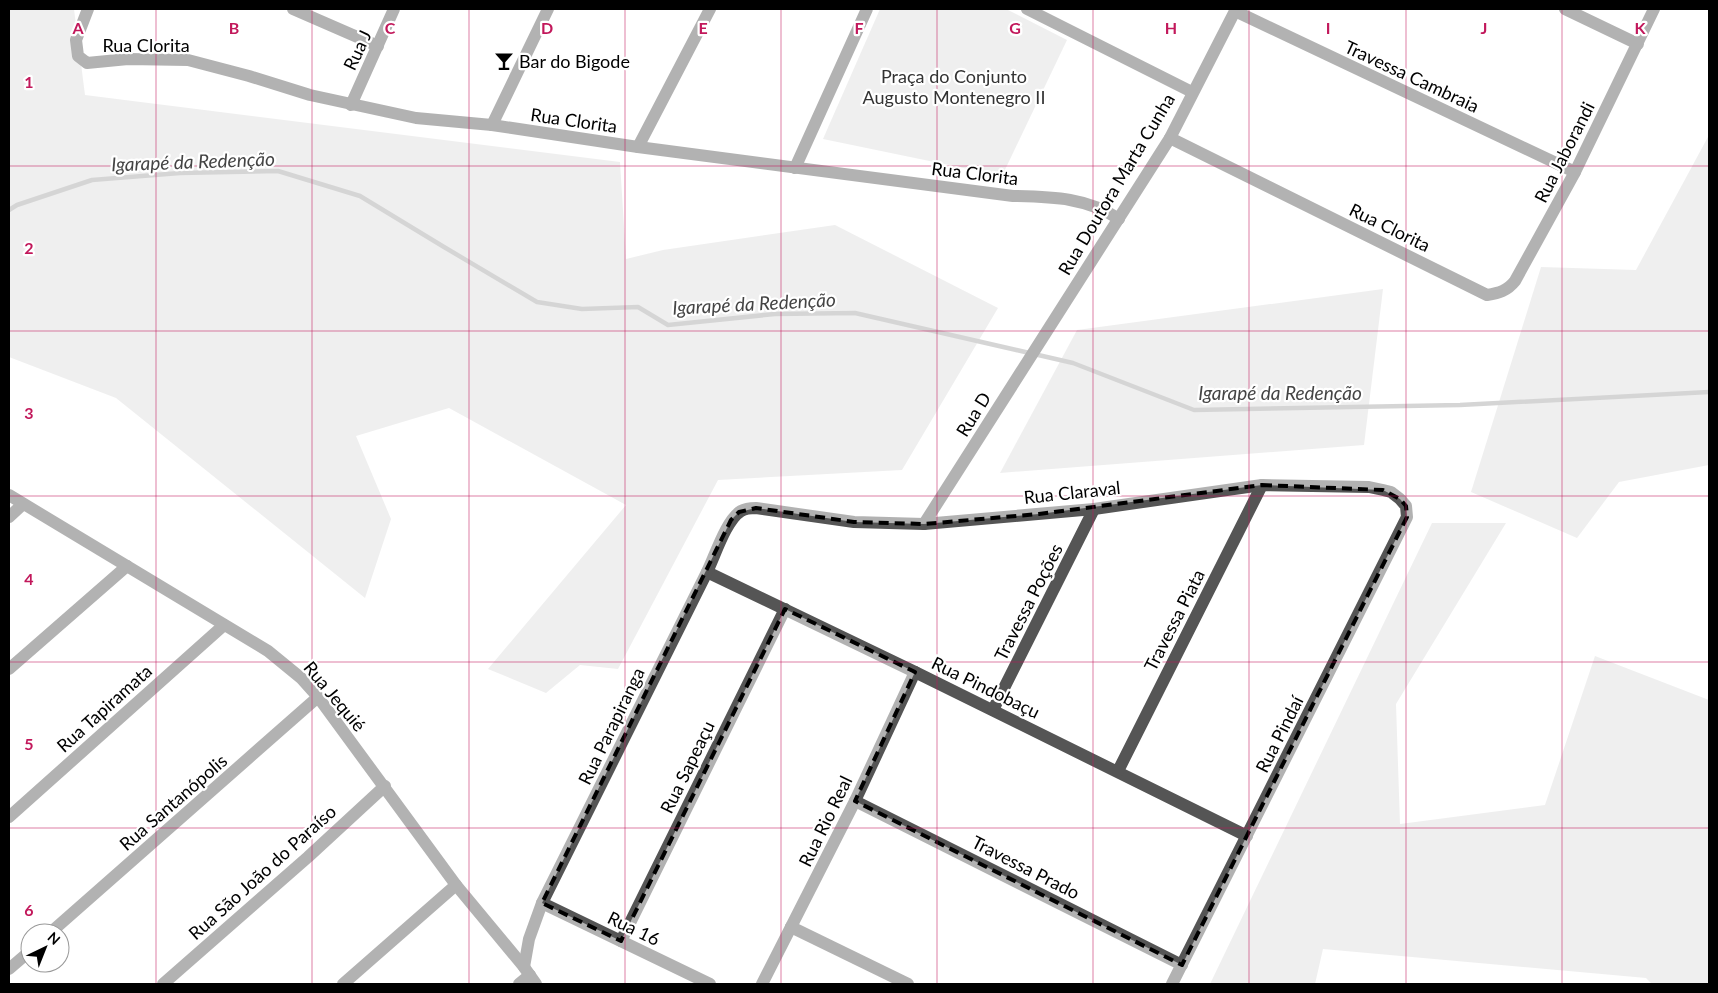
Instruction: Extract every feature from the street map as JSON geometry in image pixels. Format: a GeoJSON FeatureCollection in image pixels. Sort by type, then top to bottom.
{"type":"FeatureCollection","features":[{"type":"Feature","properties":{"kind":"street","name":"Rua Clorita"},"geometry":{"type":"LineString","coordinates":[[88,9],[76,40],[78,56],[87,63],[128,59],[188,60],[250,76],[310,95],[416,118],[492,126],[1013,196],[1069,199],[1093,205],[1119,219]]}},
{"type":"Feature","properties":{"kind":"street"},"geometry":{"type":"LineString","coordinates":[[293,9],[378,46]]}},
{"type":"Feature","properties":{"kind":"street","name":"Rua J"},"geometry":{"type":"LineString","coordinates":[[351,105],[394,9]]}},
{"type":"Feature","properties":{"kind":"street"},"geometry":{"type":"LineString","coordinates":[[492,126],[548,9]]}},
{"type":"Feature","properties":{"kind":"street"},"geometry":{"type":"LineString","coordinates":[[638,147],[710,9]]}},
{"type":"Feature","properties":{"kind":"street"},"geometry":{"type":"LineString","coordinates":[[795,168],[867,9]]}},
{"type":"Feature","properties":{"kind":"street"},"geometry":{"type":"LineString","coordinates":[[1027,9],[1192,92]]}},
{"type":"Feature","properties":{"kind":"street"},"geometry":{"type":"LineString","coordinates":[[1566,9],[1638,44]]}},
{"type":"Feature","properties":{"kind":"street","name":"Rua Jaborandi"},"geometry":{"type":"LineString","coordinates":[[1487,295],[1501,293],[1510,288],[1515,281],[1575,172],[1654,9]]}},
{"type":"Feature","properties":{"kind":"street","name":"Rua Doutora Marta Cunha"},"geometry":{"type":"LineString","coordinates":[[1051,323],[1170,138],[1235,10]]}},
{"type":"Feature","properties":{"kind":"street","name":"Travessa Cambraia"},"geometry":{"type":"LineString","coordinates":[[1235,10],[1575,172]]}},
{"type":"Feature","properties":{"kind":"street","name":"Rua Clorita"},"geometry":{"type":"LineString","coordinates":[[1170,138],[1487,295]]}},
{"type":"Feature","properties":{"kind":"street","name":"Rua D"},"geometry":{"type":"LineString","coordinates":[[924,524],[1051,323]]}},
{"type":"Feature","properties":{"kind":"street","name":"Rua Claraval"},"geometry":{"type":"LineString","coordinates":[[746,509],[756,508],[854,522],[924,524],[1094,509],[1262,485],[1369,487],[1391,492],[1400,499]]}},
{"type":"Feature","properties":{"kind":"street","name":"Travessa Piata"},"geometry":{"type":"LineString","coordinates":[[1118,772],[1262,485]]}},
{"type":"Feature","properties":{"kind":"street","name":"Rua Jequié"},"geometry":{"type":"LineString","coordinates":[[9,495],[268,651],[302,678],[456,885],[530,975]]}},
{"type":"Feature","properties":{"kind":"street","name":"Rua Pindaí"},"geometry":{"type":"LineString","coordinates":[[1172,984],[1407,517],[1406,506],[1400,499]]}},
{"type":"Feature","properties":{"kind":"street"},"geometry":{"type":"LineString","coordinates":[[9,517],[23,504]]}},
{"type":"Feature","properties":{"kind":"street","name":"Rua Parapiranga"},"geometry":{"type":"LineString","coordinates":[[530,975],[529,939],[542,904],[731,520],[739,512],[746,509]]}},
{"type":"Feature","properties":{"kind":"street","name":"Travessa Poções"},"geometry":{"type":"LineString","coordinates":[[993,710],[1094,509]]}},
{"type":"Feature","properties":{"kind":"street"},"geometry":{"type":"LineString","coordinates":[[9,670],[127,566]]}},
{"type":"Feature","properties":{"kind":"street","name":"Rua Pindobaçu"},"geometry":{"type":"LineString","coordinates":[[707,572],[916,672],[1247,836]]}},
{"type":"Feature","properties":{"kind":"street","name":"Rua Sapeaçu"},"geometry":{"type":"LineString","coordinates":[[621,941],[785,608]]}},
{"type":"Feature","properties":{"kind":"street","name":"Rua Tapiramata"},"geometry":{"type":"LineString","coordinates":[[9,817],[224,625]]}},
{"type":"Feature","properties":{"kind":"street","name":"Rua Rio Real"},"geometry":{"type":"LineString","coordinates":[[762,984],[855,801],[916,672]]}},
{"type":"Feature","properties":{"kind":"street","name":"Rua Santanópolis"},"geometry":{"type":"LineString","coordinates":[[61,923],[318,697]]}},
{"type":"Feature","properties":{"kind":"street","name":"Rua São João do Paraíso"},"geometry":{"type":"LineString","coordinates":[[163,984],[308,857],[384,786]]}},
{"type":"Feature","properties":{"kind":"street","name":"Travessa Prado"},"geometry":{"type":"LineString","coordinates":[[855,801],[1182,965]]}},
{"type":"Feature","properties":{"kind":"street"},"geometry":{"type":"LineString","coordinates":[[343,984],[456,885]]}},
{"type":"Feature","properties":{"kind":"street","name":"Rua 16"},"geometry":{"type":"LineString","coordinates":[[542,904],[710,984]]}},
{"type":"Feature","properties":{"kind":"street"},"geometry":{"type":"LineString","coordinates":[[791,927],[908,984]]}},
{"type":"Feature","properties":{"kind":"street"},"geometry":{"type":"LineString","coordinates":[[9,969],[20,960]]}},
{"type":"Feature","properties":{"kind":"street"},"geometry":{"type":"LineString","coordinates":[[519,984],[530,975]]}},
{"type":"Feature","properties":{"kind":"highlighted area"},"geometry":{"type":"Polygon","coordinates":[[[1262,485],[1383,490],[1400,499],[1406,506],[1407,517],[1182,965],[855,801],[915,672],[785,609],[621,941],[542,903],[731,520],[739,512],[756,508],[854,522],[924,524],[1039,514],[1262,485]]]}},
{"type":"Feature","properties":{"kind":"green space"},"geometry":{"type":"Polygon","coordinates":[[[9,9],[74,9],[85,95],[620,162],[626,259],[663,250],[835,225],[998,308],[902,470],[718,480],[618,669],[580,665],[546,693],[488,669],[626,505],[449,408],[356,436],[391,519],[365,598],[116,398],[9,357],[9,9]]]}},
{"type":"Feature","properties":{"kind":"green space","name":"Praça do Conjunto Augusto Montenegro II"},"geometry":{"type":"Polygon","coordinates":[[[880,9],[1006,9],[1067,40],[1002,176],[823,139],[880,9]]]}},
{"type":"Feature","properties":{"kind":"green space"},"geometry":{"type":"Polygon","coordinates":[[[1709,135],[1709,465],[1619,482],[1577,538],[1471,492],[1541,267],[1636,270],[1709,135]]]}},
{"type":"Feature","properties":{"kind":"green space"},"geometry":{"type":"Polygon","coordinates":[[[1383,289],[1364,445],[1000,473],[1077,330],[1383,289]]]}},
{"type":"Feature","properties":{"kind":"green space"},"geometry":{"type":"Polygon","coordinates":[[[1432,523],[1506,523],[1396,704],[1400,824],[1545,805],[1595,656],[1709,700],[1709,984],[1652,984],[1646,978],[1323,949],[1315,984],[1210,984],[1432,523]]]}},
{"type":"Feature","properties":{"kind":"waterway","name":"Igarapé da Redenção"},"geometry":{"type":"LineString","coordinates":[[9,210],[17,205],[92,180],[180,173],[278,171],[360,196],[537,302],[582,309],[638,307],[668,325],[775,314],[855,313],[1073,363],[1194,410],[1460,405],[1709,392]]}},
{"type":"Feature","properties":{"kind":"place","name":"Bar do Bigode"},"geometry":{"type":"Point","coordinates":[504,61]}}]}
